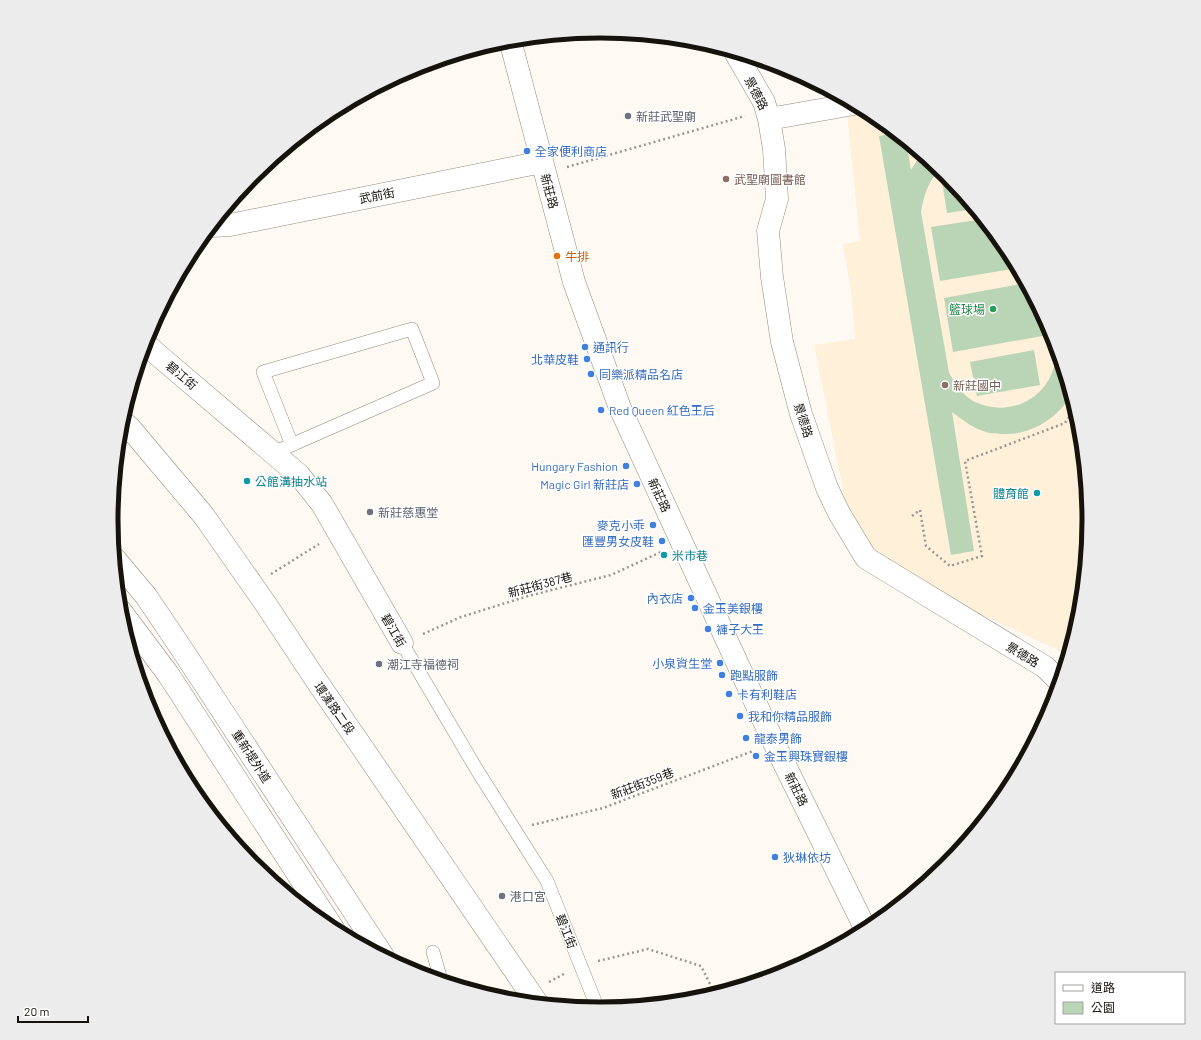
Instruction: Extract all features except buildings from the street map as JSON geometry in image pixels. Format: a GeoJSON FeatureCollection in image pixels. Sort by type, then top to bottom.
{"type":"FeatureCollection","features":[{"type":"Feature","properties":{"kind":"street","name":"新莊路"},"geometry":{"type":"LineString","coordinates":[[512,46],[574,282],[620,408],[774,743],[863,924]]}},
{"type":"Feature","properties":{"kind":"street","name":"景德路"},"geometry":{"type":"LineString","coordinates":[[739,59],[764,102],[768,114],[774,149],[777,199],[768,231],[772,276],[782,342],[800,414],[827,488],[839,513],[866,558],[1045,667],[1056,678]]}},
{"type":"Feature","properties":{"kind":"street"},"geometry":{"type":"LineString","coordinates":[[768,114],[845,105]]}},
{"type":"Feature","properties":{"kind":"street","name":"武前街"},"geometry":{"type":"LineString","coordinates":[[219,226],[230,225],[544,168]]}},
{"type":"Feature","properties":{"kind":"street","name":"碧江街"},"geometry":{"type":"LineString","coordinates":[[150,348],[283,449],[299,475],[322,504],[402,643]]}},
{"type":"Feature","properties":{"kind":"street","name":"環漢路二段"},"geometry":{"type":"LineString","coordinates":[[128,426],[204,516],[534,997]]}},
{"type":"Feature","properties":{"kind":"street","name":"重新堤外道"},"geometry":{"type":"LineString","coordinates":[[121,567],[146,596],[378,947]]}},
{"type":"Feature","properties":{"kind":"street"},"geometry":{"type":"LineString","coordinates":[[130,624],[168,674],[324,914]]}},
{"type":"Feature","properties":{"kind":"lane"},"geometry":{"type":"LineString","coordinates":[[412,329],[433,383],[283,449],[264,372],[412,329]]}},
{"type":"Feature","properties":{"kind":"lane","name":"碧江街"},"geometry":{"type":"LineString","coordinates":[[402,643],[476,770],[547,882],[595,1002]]}},
{"type":"Feature","properties":{"kind":"lane"},"geometry":{"type":"LineString","coordinates":[[433,952],[439,973]]}},
{"type":"Feature","properties":{"kind":"path"},"geometry":{"type":"LineString","coordinates":[[544,168],[768,114]]}},
{"type":"Feature","properties":{"kind":"path"},"geometry":{"type":"LineString","coordinates":[[912,516],[920,510],[926,546],[950,566],[982,556],[965,461],[1065,423],[1070,415]]}},
{"type":"Feature","properties":{"kind":"path"},"geometry":{"type":"LineString","coordinates":[[254,587],[338,531]]}},
{"type":"Feature","properties":{"kind":"path","name":"新莊街387巷"},"geometry":{"type":"LineString","coordinates":[[402,643],[461,617],[528,596],[611,575],[682,543]]}},
{"type":"Feature","properties":{"kind":"path","name":"新莊街359巷"},"geometry":{"type":"LineString","coordinates":[[514,829],[603,808],[774,743]]}},
{"type":"Feature","properties":{"kind":"path"},"geometry":{"type":"LineString","coordinates":[[534,997],[580,964],[648,950],[701,966],[712,989]]}},
{"type":"Feature","properties":{"kind":"shaded area","name":"新莊國中"},"geometry":{"type":"Polygon","coordinates":[[[859,113],[894,138],[941,179],[963,202],[1001,252],[1018,279],[1046,336],[1066,395],[1078,457],[1081,488],[1081,552],[1078,583],[1073,614],[1063,654],[1056,649],[958,604],[873,553],[847,510],[814,345],[855,339],[851,292],[843,244],[860,241],[847,115],[859,113]]]}},
{"type":"Feature","properties":{"kind":"green space"},"geometry":{"type":"Polygon","coordinates":[[[889,134],[907,149],[911,170],[918,158],[936,174],[927,189],[921,212],[949,373],[954,381],[963,393],[975,402],[989,407],[1003,408],[1028,400],[1039,392],[1047,382],[1053,369],[1055,359],[1066,395],[1067,401],[1065,405],[1050,419],[1032,429],[1013,434],[988,433],[968,424],[952,412],[974,551],[951,555],[879,136],[889,134]]]}},
{"type":"Feature","properties":{"kind":"green space"},"geometry":{"type":"Polygon","coordinates":[[[942,181],[963,202],[969,210],[947,213],[942,181]]]}},
{"type":"Feature","properties":{"kind":"green space","name":"籃球場"},"geometry":{"type":"Polygon","coordinates":[[[977,220],[1012,269],[940,281],[931,227],[977,220]]]}},
{"type":"Feature","properties":{"kind":"green space","name":"籃球場"},"geometry":{"type":"Polygon","coordinates":[[[1021,284],[1046,335],[953,352],[944,298],[1021,284]]]}},
{"type":"Feature","properties":{"kind":"green space"},"geometry":{"type":"Polygon","coordinates":[[[1034,350],[1040,385],[977,396],[970,362],[1034,350]]]}},
{"type":"Feature","properties":{"kind":"place","name":"新莊武聖廟"},"geometry":{"type":"Point","coordinates":[628,116]}},
{"type":"Feature","properties":{"kind":"place","name":"全家便利商店"},"geometry":{"type":"Point","coordinates":[527,151]}},
{"type":"Feature","properties":{"kind":"place","name":"武聖廟圖書館"},"geometry":{"type":"Point","coordinates":[726,179]}},
{"type":"Feature","properties":{"kind":"place","name":"牛排"},"geometry":{"type":"Point","coordinates":[557,256]}},
{"type":"Feature","properties":{"kind":"place","name":"籃球場"},"geometry":{"type":"Point","coordinates":[993,309]}},
{"type":"Feature","properties":{"kind":"place","name":"通訊行"},"geometry":{"type":"Point","coordinates":[585,347]}},
{"type":"Feature","properties":{"kind":"place","name":"北華皮鞋"},"geometry":{"type":"Point","coordinates":[587,359]}},
{"type":"Feature","properties":{"kind":"place","name":"同樂派精品名店"},"geometry":{"type":"Point","coordinates":[591,374]}},
{"type":"Feature","properties":{"kind":"place","name":"新莊國中"},"geometry":{"type":"Point","coordinates":[945,385]}},
{"type":"Feature","properties":{"kind":"place","name":"Red Queen 紅色王后"},"geometry":{"type":"Point","coordinates":[601,410]}},
{"type":"Feature","properties":{"kind":"place","name":"Hungary Fashion"},"geometry":{"type":"Point","coordinates":[626,466]}},
{"type":"Feature","properties":{"kind":"place","name":"公館溝抽水站"},"geometry":{"type":"Point","coordinates":[247,481]}},
{"type":"Feature","properties":{"kind":"place","name":"Magic Girl 新莊店"},"geometry":{"type":"Point","coordinates":[637,484]}},
{"type":"Feature","properties":{"kind":"place","name":"體育館"},"geometry":{"type":"Point","coordinates":[1037,493]}},
{"type":"Feature","properties":{"kind":"place","name":"新莊慈惠堂"},"geometry":{"type":"Point","coordinates":[370,512]}},
{"type":"Feature","properties":{"kind":"place","name":"麥克小乖"},"geometry":{"type":"Point","coordinates":[653,525]}},
{"type":"Feature","properties":{"kind":"place","name":"匯豐男女皮鞋"},"geometry":{"type":"Point","coordinates":[662,541]}},
{"type":"Feature","properties":{"kind":"place","name":"米市巷"},"geometry":{"type":"Point","coordinates":[664,555]}},
{"type":"Feature","properties":{"kind":"place","name":"內衣店"},"geometry":{"type":"Point","coordinates":[691,598]}},
{"type":"Feature","properties":{"kind":"place","name":"金玉美銀樓"},"geometry":{"type":"Point","coordinates":[695,608]}},
{"type":"Feature","properties":{"kind":"place","name":"褲子大王"},"geometry":{"type":"Point","coordinates":[708,629]}},
{"type":"Feature","properties":{"kind":"place","name":"小泉資生堂"},"geometry":{"type":"Point","coordinates":[720,663]}},
{"type":"Feature","properties":{"kind":"place","name":"潮江寺福德祠"},"geometry":{"type":"Point","coordinates":[379,664]}},
{"type":"Feature","properties":{"kind":"place","name":"跑點服飾"},"geometry":{"type":"Point","coordinates":[722,675]}},
{"type":"Feature","properties":{"kind":"place","name":"卡有利鞋店"},"geometry":{"type":"Point","coordinates":[729,694]}},
{"type":"Feature","properties":{"kind":"place","name":"我和你精品服飾"},"geometry":{"type":"Point","coordinates":[740,716]}},
{"type":"Feature","properties":{"kind":"place","name":"龍泰男飾"},"geometry":{"type":"Point","coordinates":[746,738]}},
{"type":"Feature","properties":{"kind":"place","name":"金玉興珠寶銀樓"},"geometry":{"type":"Point","coordinates":[756,756]}},
{"type":"Feature","properties":{"kind":"place","name":"狄琳依坊"},"geometry":{"type":"Point","coordinates":[775,857]}},
{"type":"Feature","properties":{"kind":"place","name":"港口宮"},"geometry":{"type":"Point","coordinates":[502,896]}}]}
